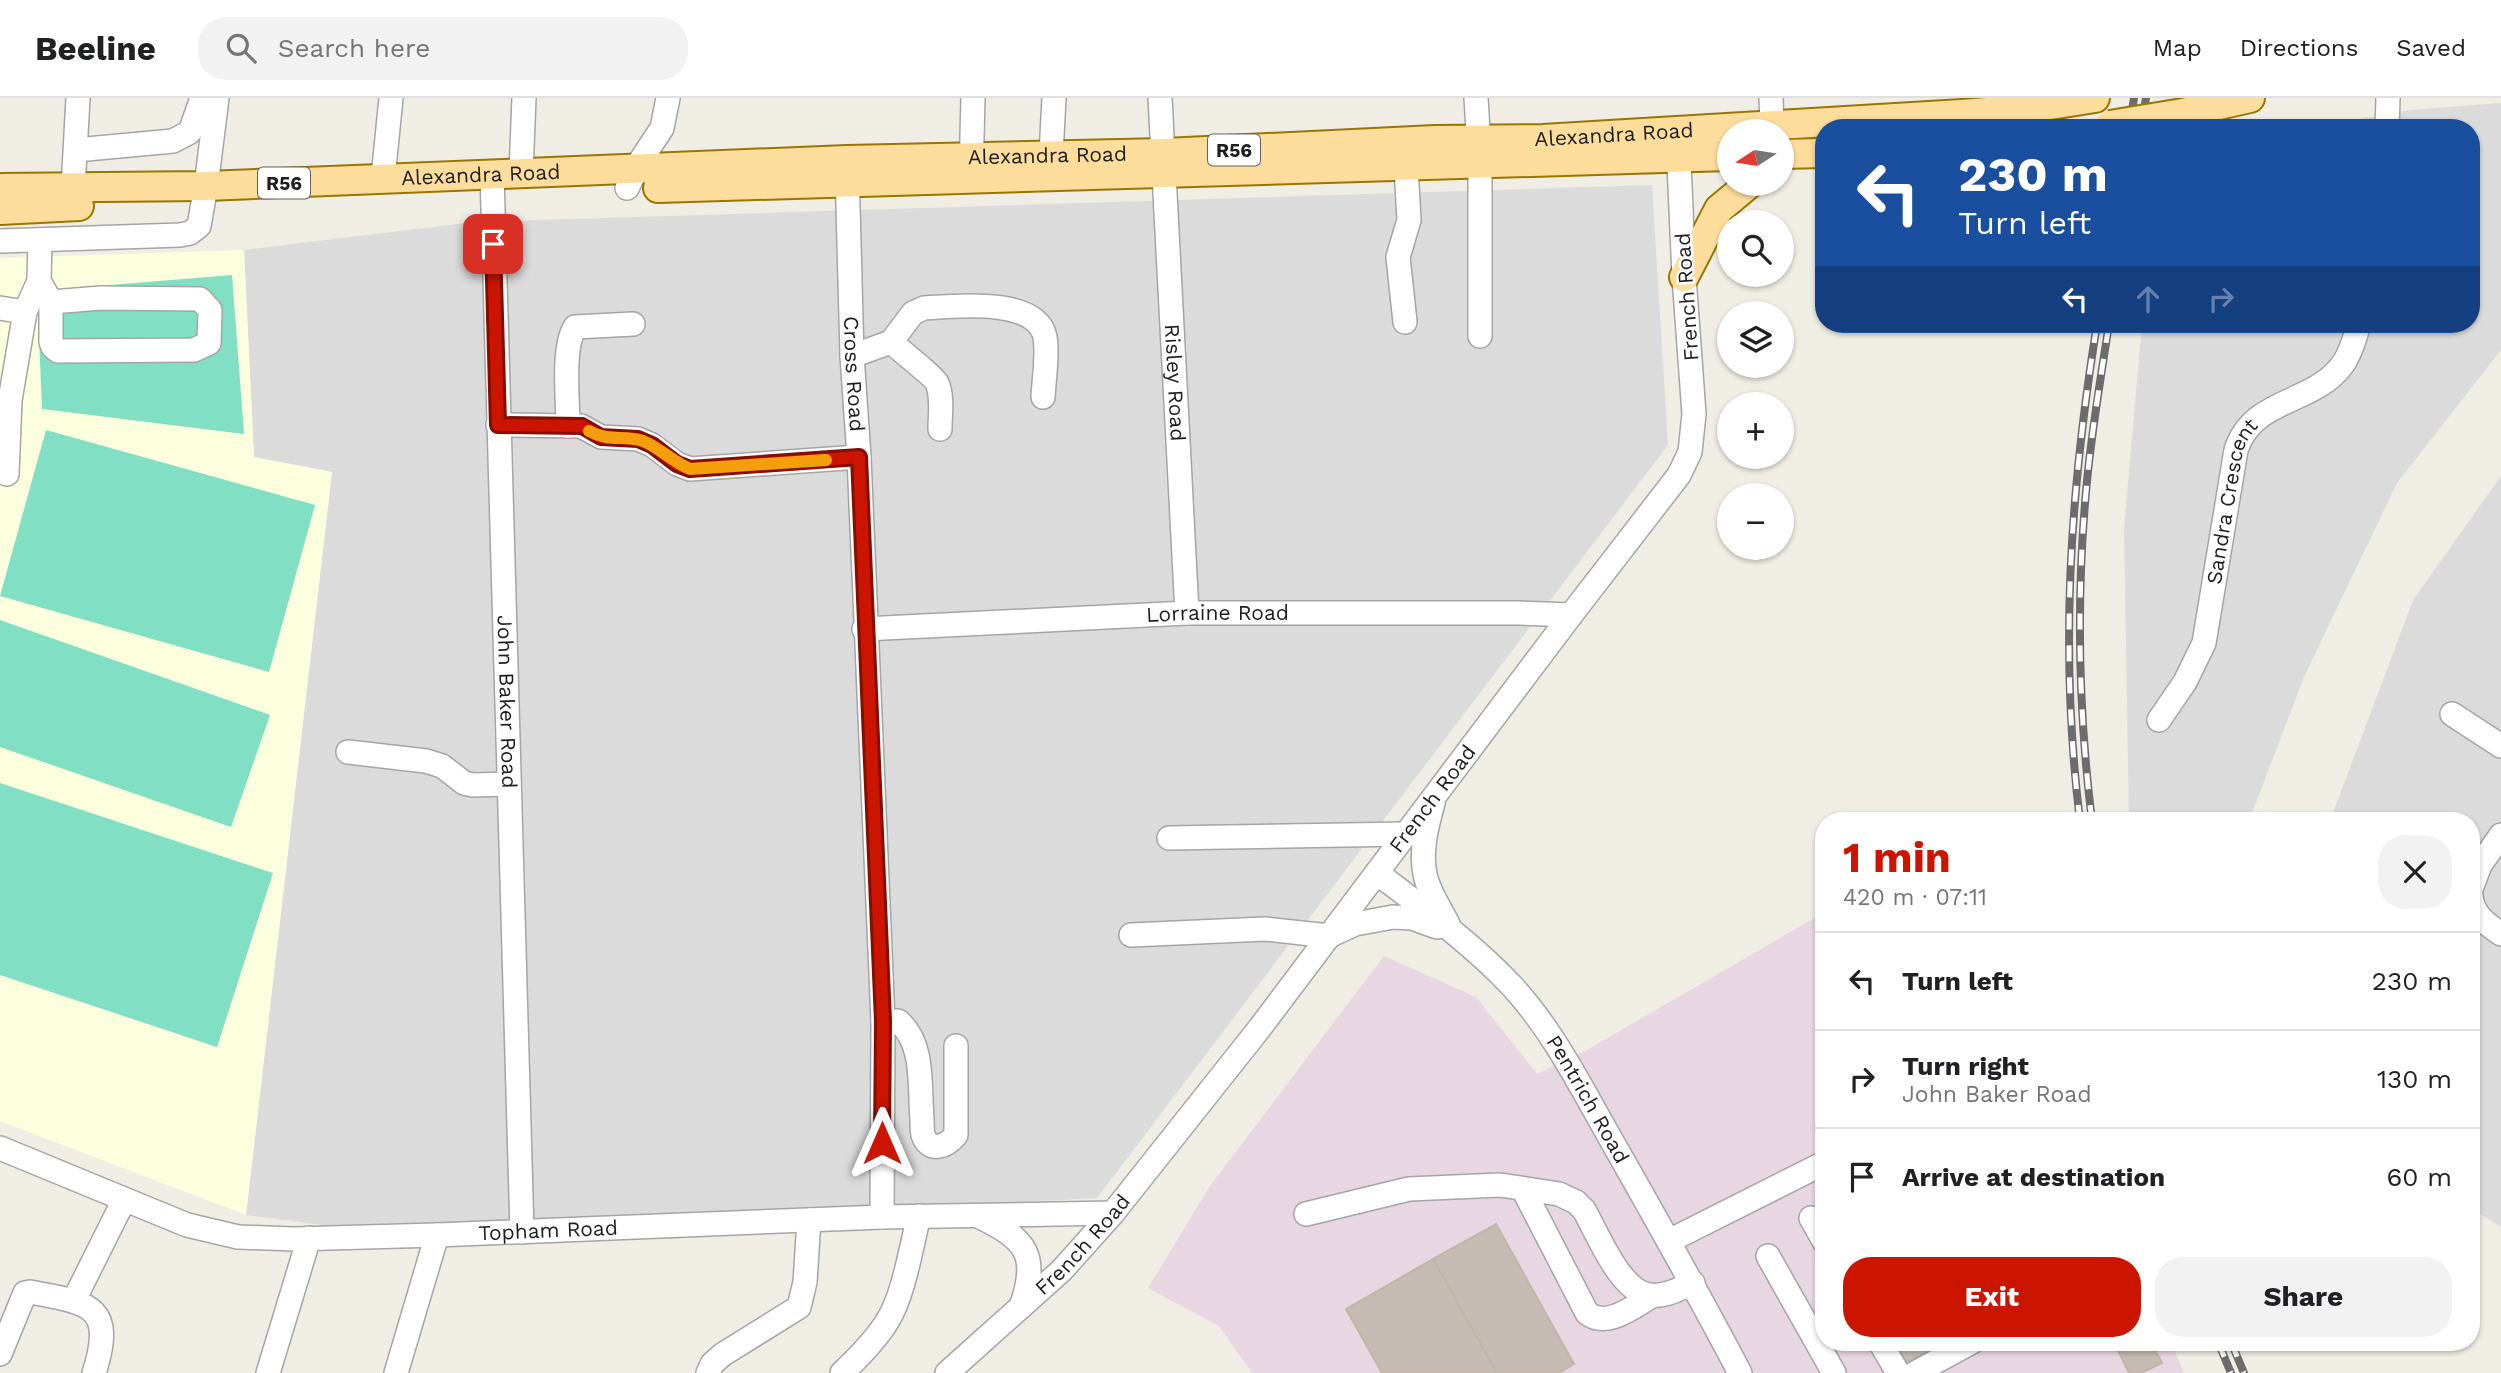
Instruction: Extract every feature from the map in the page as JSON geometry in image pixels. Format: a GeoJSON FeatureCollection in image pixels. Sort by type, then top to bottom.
{"type":"FeatureCollection","features":[{"type":"Feature","properties":{"kind":"main road"},"geometry":{"type":"LineString","coordinates":[[1927,116],[1965,98]]}},
{"type":"Feature","properties":{"kind":"main road","name":"Alexandra Road"},"geometry":{"type":"LineString","coordinates":[[1678,144],[1771,112],[1927,116],[2026,112],[2095,98]]}},
{"type":"Feature","properties":{"kind":"main road"},"geometry":{"type":"LineString","coordinates":[[2149,119],[2250,98]]}},
{"type":"Feature","properties":{"kind":"main road","name":"Alexandra Road"},"geometry":{"type":"LineString","coordinates":[[972,168],[1051,155],[1165,163],[1435,139],[1478,151]]}},
{"type":"Feature","properties":{"kind":"main road","name":"Alexandra Road"},"geometry":{"type":"LineString","coordinates":[[0,188],[73,188],[205,194],[848,170],[1165,163],[1406,166],[1478,151],[1678,144],[1717,153]]}},
{"type":"Feature","properties":{"kind":"main road","name":"Alexandra Road"},"geometry":{"type":"LineString","coordinates":[[0,210],[383,178],[492,183],[520,173],[631,179]]}},
{"type":"Feature","properties":{"kind":"main road"},"geometry":{"type":"LineString","coordinates":[[1684,277],[1719,209],[1735,196]]}},
{"type":"Feature","properties":{"kind":"street"},"geometry":{"type":"LineString","coordinates":[[73,188],[78,98]]}},
{"type":"Feature","properties":{"kind":"street"},"geometry":{"type":"LineString","coordinates":[[76,150],[173,141],[190,132],[202,98]]}},
{"type":"Feature","properties":{"kind":"street"},"geometry":{"type":"LineString","coordinates":[[0,241],[190,233],[198,226],[205,194],[217,98]]}},
{"type":"Feature","properties":{"kind":"street"},"geometry":{"type":"LineString","coordinates":[[383,178],[391,98]]}},
{"type":"Feature","properties":{"kind":"street"},"geometry":{"type":"LineString","coordinates":[[520,173],[524,98]]}},
{"type":"Feature","properties":{"kind":"street"},"geometry":{"type":"LineString","coordinates":[[631,179],[662,128],[668,98]]}},
{"type":"Feature","properties":{"kind":"street"},"geometry":{"type":"LineString","coordinates":[[972,168],[973,98]]}},
{"type":"Feature","properties":{"kind":"street"},"geometry":{"type":"LineString","coordinates":[[1051,155],[1054,98]]}},
{"type":"Feature","properties":{"kind":"street","name":"Risley Road"},"geometry":{"type":"LineString","coordinates":[[1160,98],[1186,613]]}},
{"type":"Feature","properties":{"kind":"street"},"geometry":{"type":"LineString","coordinates":[[1476,98],[1480,335]]}},
{"type":"Feature","properties":{"kind":"street"},"geometry":{"type":"LineString","coordinates":[[2387,119],[2388,98]]}},
{"type":"Feature","properties":{"kind":"street","name":"French Road"},"geometry":{"type":"LineString","coordinates":[[947,1373],[1062,1270],[1113,1213],[1259,1029],[1679,475],[1690,452],[1694,414],[1678,144]]}},
{"type":"Feature","properties":{"kind":"street"},"geometry":{"type":"LineString","coordinates":[[1405,322],[1398,257],[1409,220],[1406,166]]}},
{"type":"Feature","properties":{"kind":"street","name":"Cross Road"},"geometry":{"type":"LineString","coordinates":[[848,170],[852,356],[859,457],[864,629],[883,1021],[882,1217]]}},
{"type":"Feature","properties":{"kind":"street","name":"John Baker Road"},"geometry":{"type":"LineString","coordinates":[[492,183],[522,1233]]}},
{"type":"Feature","properties":{"kind":"street"},"geometry":{"type":"LineString","coordinates":[[7,474],[10,400],[25,312],[39,281],[40,240]]}},
{"type":"Feature","properties":{"kind":"street"},"geometry":{"type":"LineString","coordinates":[[39,281],[51,302],[51,342],[58,351],[194,350],[209,344],[210,310],[200,299],[101,298],[51,302]]}},
{"type":"Feature","properties":{"kind":"street"},"geometry":{"type":"LineString","coordinates":[[852,356],[891,342],[913,313],[924,308],[1003,307],[1029,315],[1038,321],[1045,339],[1043,397]]}},
{"type":"Feature","properties":{"kind":"street"},"geometry":{"type":"LineString","coordinates":[[0,309],[25,312]]}},
{"type":"Feature","properties":{"kind":"street"},"geometry":{"type":"LineString","coordinates":[[569,426],[569,356],[575,327],[633,324]]}},
{"type":"Feature","properties":{"kind":"street","name":"Sandra Crescent"},"geometry":{"type":"LineString","coordinates":[[2159,720],[2185,682],[2204,643],[2236,450],[2241,436],[2258,416],[2317,387],[2333,375],[2344,363],[2356,333]]}},
{"type":"Feature","properties":{"kind":"street"},"geometry":{"type":"LineString","coordinates":[[891,342],[934,378],[939,386],[940,429]]}},
{"type":"Feature","properties":{"kind":"street"},"geometry":{"type":"LineString","coordinates":[[498,425],[582,426],[601,437],[638,439],[652,445],[677,464],[690,469],[859,457]]}},
{"type":"Feature","properties":{"kind":"street","name":"Lorraine Road"},"geometry":{"type":"LineString","coordinates":[[864,629],[1186,613],[1571,615]]}},
{"type":"Feature","properties":{"kind":"street"},"geometry":{"type":"LineString","coordinates":[[2452,714],[2501,746]]}},
{"type":"Feature","properties":{"kind":"street"},"geometry":{"type":"LineString","coordinates":[[348,752],[426,761],[442,766],[464,783],[473,785],[509,784]]}},
{"type":"Feature","properties":{"kind":"street"},"geometry":{"type":"LineString","coordinates":[[1436,793],[1425,840],[1425,876],[1454,933]]}},
{"type":"Feature","properties":{"kind":"street"},"geometry":{"type":"LineString","coordinates":[[1169,838],[1406,835]]}},
{"type":"Feature","properties":{"kind":"street"},"geometry":{"type":"LineString","coordinates":[[2480,864],[2501,835]]}},
{"type":"Feature","properties":{"kind":"street","name":"Pentrich Road"},"geometry":{"type":"LineString","coordinates":[[1377,873],[1454,933],[1511,985],[1531,1009],[1574,1074],[1693,1283],[1740,1373]]}},
{"type":"Feature","properties":{"kind":"street"},"geometry":{"type":"LineString","coordinates":[[1131,935],[1265,929],[1329,936],[1355,924],[1393,917],[1412,918],[1454,933]]}},
{"type":"Feature","properties":{"kind":"street"},"geometry":{"type":"LineString","coordinates":[[2480,918],[2501,934]]}},
{"type":"Feature","properties":{"kind":"street"},"geometry":{"type":"LineString","coordinates":[[883,1021],[898,1021],[908,1029],[919,1067],[923,1135],[929,1144],[938,1147],[948,1145],[956,1135],[956,1046]]}},
{"type":"Feature","properties":{"kind":"street","name":"Topham Road"},"geometry":{"type":"LineString","coordinates":[[0,1148],[187,1225],[238,1237],[522,1233],[882,1217],[1113,1213]]}},
{"type":"Feature","properties":{"kind":"street"},"geometry":{"type":"LineString","coordinates":[[1669,1241],[1815,1168]]}},
{"type":"Feature","properties":{"kind":"street"},"geometry":{"type":"LineString","coordinates":[[1306,1214],[1409,1189],[1500,1185],[1559,1194],[1576,1202],[1584,1210],[1621,1276],[1633,1288],[1652,1296]]}},
{"type":"Feature","properties":{"kind":"street"},"geometry":{"type":"LineString","coordinates":[[1523,1189],[1587,1313],[1600,1320],[1610,1319],[1652,1296],[1693,1283]]}},
{"type":"Feature","properties":{"kind":"street"},"geometry":{"type":"LineString","coordinates":[[74,1300],[124,1200]]}},
{"type":"Feature","properties":{"kind":"street"},"geometry":{"type":"LineString","coordinates":[[842,1373],[889,1319],[897,1300],[919,1216]]}},
{"type":"Feature","properties":{"kind":"street"},"geometry":{"type":"LineString","coordinates":[[977,1216],[1007,1231],[1024,1248],[1030,1266],[1030,1277],[1021,1307]]}},
{"type":"Feature","properties":{"kind":"street"},"geometry":{"type":"LineString","coordinates":[[1811,1218],[1815,1225]]}},
{"type":"Feature","properties":{"kind":"street"},"geometry":{"type":"LineString","coordinates":[[708,1373],[712,1364],[722,1354],[799,1307],[805,1282],[809,1220]]}},
{"type":"Feature","properties":{"kind":"street"},"geometry":{"type":"LineString","coordinates":[[396,1373],[437,1235]]}},
{"type":"Feature","properties":{"kind":"street"},"geometry":{"type":"LineString","coordinates":[[268,1373],[309,1238]]}},
{"type":"Feature","properties":{"kind":"street"},"geometry":{"type":"LineString","coordinates":[[1768,1256],[1815,1338]]}},
{"type":"Feature","properties":{"kind":"street"},"geometry":{"type":"LineString","coordinates":[[0,1354],[25,1293],[74,1300],[99,1316],[101,1323],[100,1354],[94,1373]]}},
{"type":"Feature","properties":{"kind":"street"},"geometry":{"type":"LineString","coordinates":[[1822,1351],[1835,1373]]}},
{"type":"Feature","properties":{"kind":"street"},"geometry":{"type":"LineString","coordinates":[[1886,1351],[1898,1373]]}},
{"type":"Feature","properties":{"kind":"street"},"geometry":{"type":"LineString","coordinates":[[1915,1373],[1951,1351]]}},
{"type":"Feature","properties":{"kind":"shaded area"},"geometry":{"type":"Polygon","coordinates":[[[2501,103],[2501,350],[2397,483],[2304,677],[2252,812],[2129,812],[2124,529],[2141,333],[2480,333],[2480,119],[2360,119],[2410,110],[2501,103]]]}},
{"type":"Feature","properties":{"kind":"shaded area"},"geometry":{"type":"Polygon","coordinates":[[[1652,185],[1668,445],[1097,1198],[391,1234],[246,1215],[332,472],[254,457],[244,250],[474,222],[1652,185]]]}},
{"type":"Feature","properties":{"kind":"shaded area"},"geometry":{"type":"Polygon","coordinates":[[[244,250],[254,457],[332,472],[246,1215],[0,1121],[0,258],[244,250]]]}},
{"type":"Feature","properties":{"kind":"shaded area"},"geometry":{"type":"Polygon","coordinates":[[[2501,476],[2501,1227],[2480,1214],[2480,812],[2333,812],[2413,600],[2501,476]]]}},
{"type":"Feature","properties":{"kind":"shaded area"},"geometry":{"type":"Polygon","coordinates":[[[1815,918],[1815,1351],[2175,1351],[2184,1373],[1252,1373],[1219,1326],[1148,1288],[1210,1186],[1384,956],[1476,997],[1537,1074],[1587,1050],[1815,918]]]}},
{"type":"Feature","properties":{"kind":"green space"},"geometry":{"type":"Polygon","coordinates":[[[232,275],[244,434],[42,409],[37,291],[232,275]]]}},
{"type":"Feature","properties":{"kind":"green space"},"geometry":{"type":"Polygon","coordinates":[[[46,430],[315,505],[269,672],[0,596],[46,430]]]}},
{"type":"Feature","properties":{"kind":"green space"},"geometry":{"type":"Polygon","coordinates":[[[0,620],[270,715],[231,827],[0,747],[0,620]]]}},
{"type":"Feature","properties":{"kind":"green space"},"geometry":{"type":"Polygon","coordinates":[[[0,783],[273,873],[217,1047],[0,975],[0,783]]]}},
{"type":"Feature","properties":{"kind":"building"},"geometry":{"type":"Polygon","coordinates":[[[1496,1224],[1574,1364],[1559,1373],[1497,1373],[1433,1259],[1496,1224]]]}},
{"type":"Feature","properties":{"kind":"building"},"geometry":{"type":"Polygon","coordinates":[[[1433,1259],[1497,1373],[1382,1373],[1346,1309],[1433,1259]]]}},
{"type":"Feature","properties":{"kind":"building"},"geometry":{"type":"Polygon","coordinates":[[[1899,1351],[1929,1351],[1905,1363],[1899,1351]]]}},
{"type":"Feature","properties":{"kind":"building"},"geometry":{"type":"Polygon","coordinates":[[[2118,1351],[2156,1351],[2162,1363],[2141,1373],[2129,1373],[2118,1351]]]}},
{"type":"Feature","properties":{"kind":"railway"},"geometry":{"type":"LineString","coordinates":[[2130,119],[2134,98]]}},
{"type":"Feature","properties":{"kind":"railway"},"geometry":{"type":"LineString","coordinates":[[2142,119],[2146,98]]}},
{"type":"Feature","properties":{"kind":"railway"},"geometry":{"type":"LineString","coordinates":[[2079,812],[2070,695],[2070,571],[2080,448],[2096,333]]}},
{"type":"Feature","properties":{"kind":"railway"},"geometry":{"type":"LineString","coordinates":[[2091,812],[2081,694],[2081,566],[2089,461],[2108,333]]}},
{"type":"Feature","properties":{"kind":"railway"},"geometry":{"type":"LineString","coordinates":[[2222,1351],[2231,1373]]}},
{"type":"Feature","properties":{"kind":"railway"},"geometry":{"type":"LineString","coordinates":[[2235,1351],[2244,1373]]}},
{"type":"Feature","properties":{"kind":"slow traffic"},"geometry":{"type":"LineString","coordinates":[[589,431],[610,439],[638,439],[652,445],[677,464],[690,469],[826,460]]}},
{"type":"Feature","properties":{"kind":"route"},"geometry":{"type":"LineString","coordinates":[[493,244],[498,425],[582,426],[601,437],[638,439],[652,445],[677,464],[690,469],[859,457],[864,629],[883,1021],[882,1143]]}}]}
